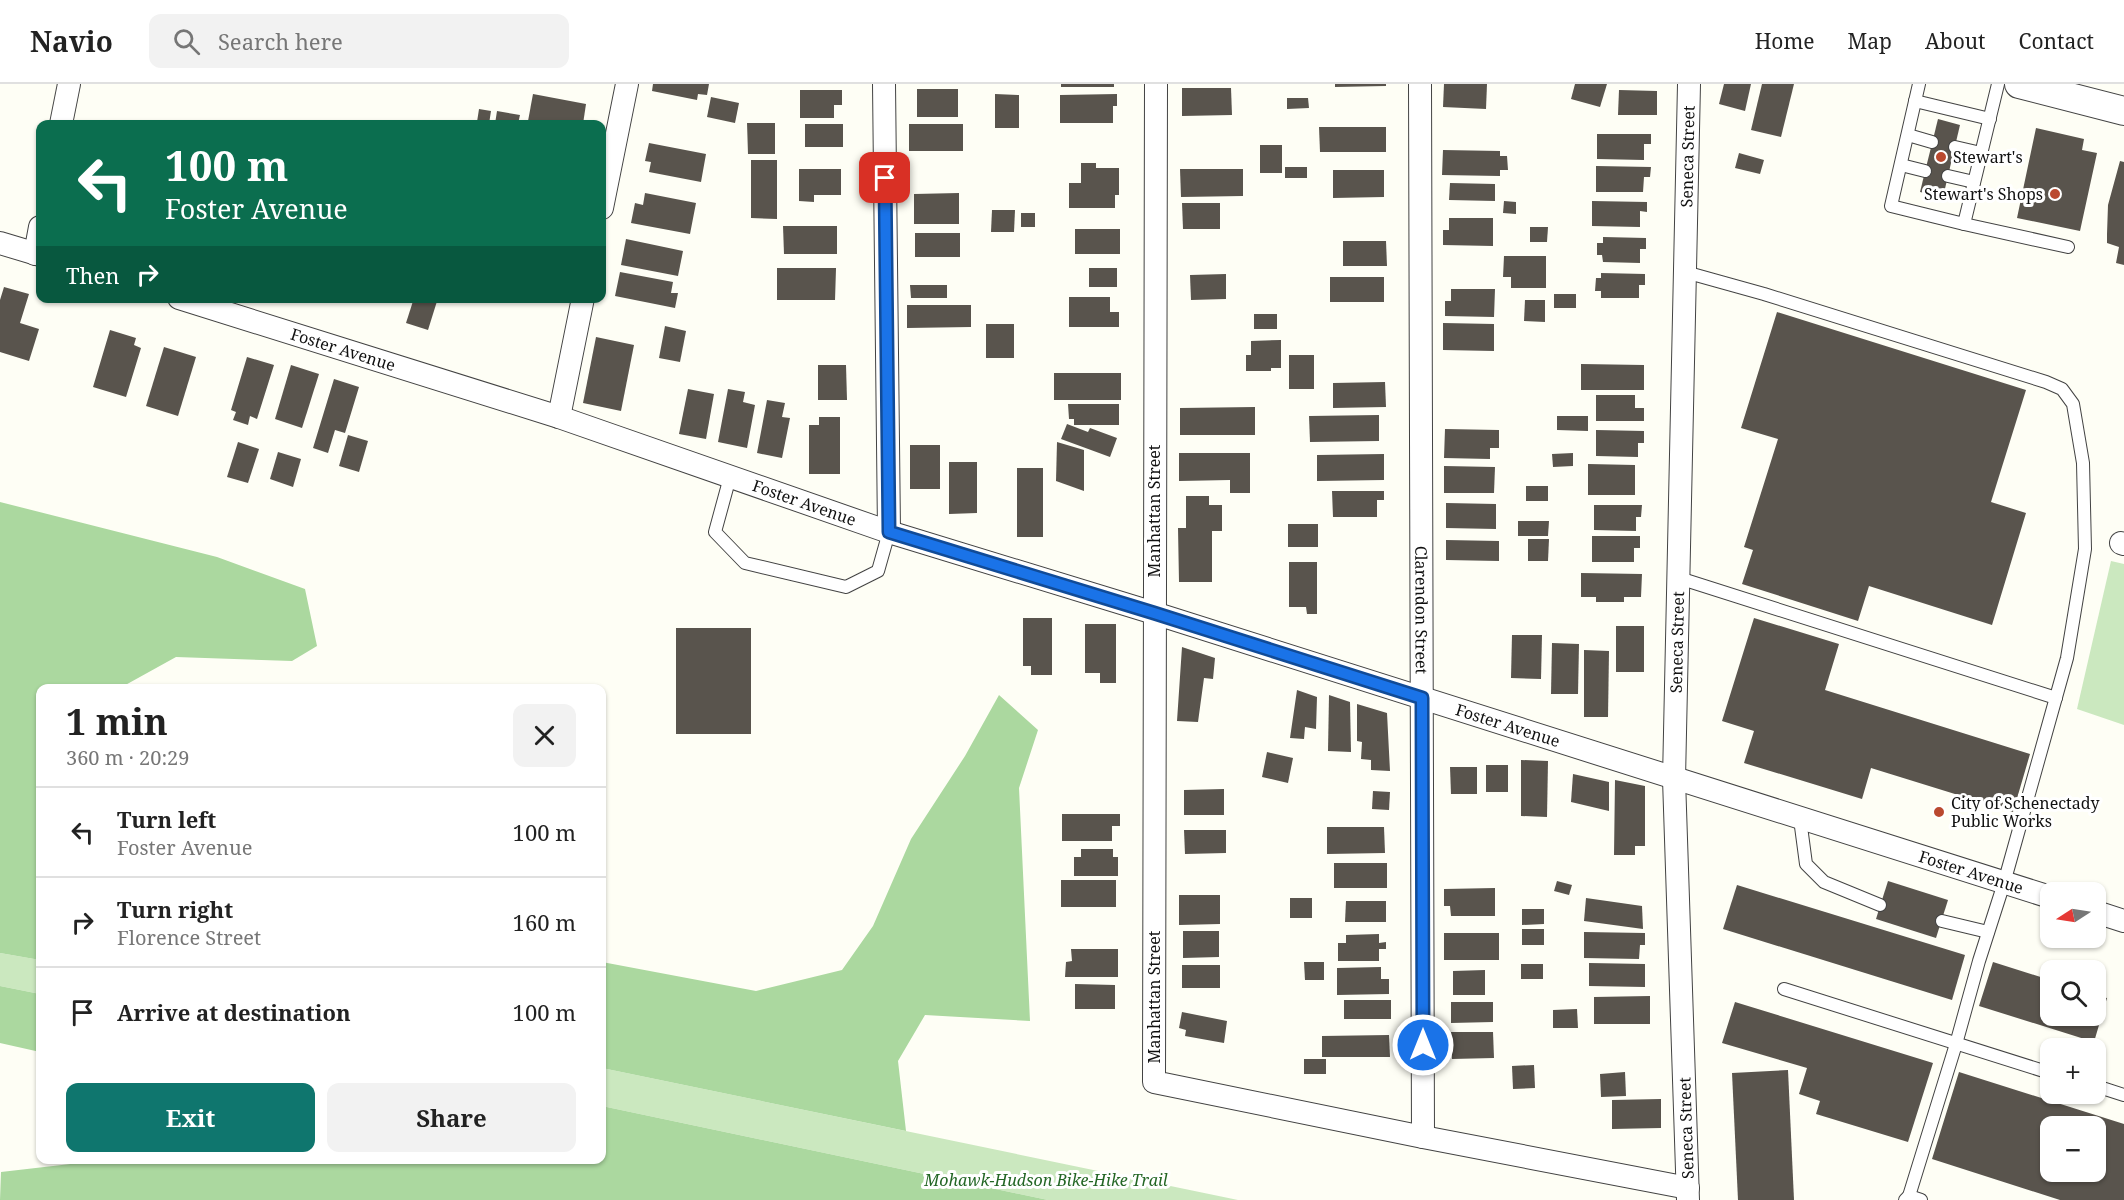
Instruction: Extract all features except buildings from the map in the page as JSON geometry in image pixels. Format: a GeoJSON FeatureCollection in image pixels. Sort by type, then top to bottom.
{"type":"FeatureCollection","features":[{"type":"Feature","properties":{"kind":"street"},"geometry":{"type":"LineString","coordinates":[[62,120],[69,84]]}},
{"type":"Feature","properties":{"kind":"street"},"geometry":{"type":"LineString","coordinates":[[606,188],[627,84]]}},
{"type":"Feature","properties":{"kind":"street"},"geometry":{"type":"LineString","coordinates":[[884,84],[889,532]]}},
{"type":"Feature","properties":{"kind":"street","name":"Manhattan Street"},"geometry":{"type":"LineString","coordinates":[[1156,84],[1154,1082],[1423,1137]]}},
{"type":"Feature","properties":{"kind":"street","name":"Clarendon Street"},"geometry":{"type":"LineString","coordinates":[[1420,84],[1423,1137]]}},
{"type":"Feature","properties":{"kind":"street","name":"Seneca Street"},"geometry":{"type":"LineString","coordinates":[[1688,1194],[1674,779],[1689,84]]}},
{"type":"Feature","properties":{"kind":"street"},"geometry":{"type":"LineString","coordinates":[[2019,84],[2124,111]]}},
{"type":"Feature","properties":{"kind":"street"},"geometry":{"type":"LineString","coordinates":[[0,243],[36,254]]}},
{"type":"Feature","properties":{"kind":"street","name":"Foster Avenue"},"geometry":{"type":"LineString","coordinates":[[195,303],[559,417],[889,532],[1154,613],[2040,894]]}},
{"type":"Feature","properties":{"kind":"street"},"geometry":{"type":"LineString","coordinates":[[559,417],[582,303]]}},
{"type":"Feature","properties":{"kind":"street"},"geometry":{"type":"LineString","coordinates":[[2106,915],[2124,921]]}},
{"type":"Feature","properties":{"kind":"street"},"geometry":{"type":"LineString","coordinates":[[1423,1137],[1688,1194]]}},
{"type":"Feature","properties":{"kind":"lane"},"geometry":{"type":"LineString","coordinates":[[1919,84],[1891,206],[2068,247]]}},
{"type":"Feature","properties":{"kind":"lane"},"geometry":{"type":"LineString","coordinates":[[1964,224],[1998,84]]}},
{"type":"Feature","properties":{"kind":"lane"},"geometry":{"type":"LineString","coordinates":[[1916,101],[1989,119]]}},
{"type":"Feature","properties":{"kind":"lane"},"geometry":{"type":"LineString","coordinates":[[1908,135],[1932,142]]}},
{"type":"Feature","properties":{"kind":"lane"},"geometry":{"type":"LineString","coordinates":[[1955,147],[1981,153]]}},
{"type":"Feature","properties":{"kind":"lane"},"geometry":{"type":"LineString","coordinates":[[1901,165],[1925,171]]}},
{"type":"Feature","properties":{"kind":"lane"},"geometry":{"type":"LineString","coordinates":[[1948,176],[1974,182]]}},
{"type":"Feature","properties":{"kind":"lane"},"geometry":{"type":"LineString","coordinates":[[1685,272],[1764,294],[2046,382],[2062,389],[2073,404],[2083,463],[2085,549],[2067,658],[1912,1199]]}},
{"type":"Feature","properties":{"kind":"lane"},"geometry":{"type":"LineString","coordinates":[[730,477],[715,532],[745,564],[846,587],[878,571],[889,532]]}},
{"type":"Feature","properties":{"kind":"lane"},"geometry":{"type":"LineString","coordinates":[[1678,578],[2056,698]]}},
{"type":"Feature","properties":{"kind":"lane"},"geometry":{"type":"LineString","coordinates":[[1800,819],[1806,864],[1824,882],[1880,904]]}},
{"type":"Feature","properties":{"kind":"lane"},"geometry":{"type":"LineString","coordinates":[[1942,921],[1988,932]]}},
{"type":"Feature","properties":{"kind":"lane"},"geometry":{"type":"LineString","coordinates":[[1784,989],[2040,1070]]}},
{"type":"Feature","properties":{"kind":"lane"},"geometry":{"type":"LineString","coordinates":[[2106,1089],[2124,1095]]}},
{"type":"Feature","properties":{"kind":"green space"},"geometry":{"type":"Polygon","coordinates":[[[0,502],[217,557],[305,589],[317,646],[292,661],[176,657],[127,684],[36,684],[36,959],[0,953],[0,502]]]}},
{"type":"Feature","properties":{"kind":"green space"},"geometry":{"type":"Polygon","coordinates":[[[2111,561],[2124,564],[2124,725],[2077,709],[2111,561]]]}},
{"type":"Feature","properties":{"kind":"green space"},"geometry":{"type":"Polygon","coordinates":[[[999,695],[1038,730],[1019,788],[1030,1021],[925,1015],[898,1061],[906,1131],[606,1069],[606,963],[756,991],[842,970],[873,926],[911,839],[965,756],[999,695]]]}},
{"type":"Feature","properties":{"kind":"green space"},"geometry":{"type":"Polygon","coordinates":[[[0,953],[36,959],[36,993],[0,986],[0,953]]]}},
{"type":"Feature","properties":{"kind":"green space"},"geometry":{"type":"Polygon","coordinates":[[[0,986],[36,993],[36,1051],[0,1043],[0,986]]]}},
{"type":"Feature","properties":{"kind":"green space","name":"Mohawk-Hudson Bike-Hike Trail"},"geometry":{"type":"Polygon","coordinates":[[[606,1069],[1238,1200],[1048,1200],[606,1107],[606,1069]]]}},
{"type":"Feature","properties":{"kind":"green space"},"geometry":{"type":"Polygon","coordinates":[[[606,1107],[1048,1200],[0,1200],[1,1172],[70,1164],[606,1164],[606,1107]]]}},
{"type":"Feature","properties":{"kind":"place","name":"Stewart's"},"geometry":{"type":"Point","coordinates":[1941,157]}},
{"type":"Feature","properties":{"kind":"place","name":"Stewart's Shops"},"geometry":{"type":"Point","coordinates":[2055,194]}},
{"type":"Feature","properties":{"kind":"place","name":"City of Schenectady Public Works"},"geometry":{"type":"Point","coordinates":[1939,812]}},
{"type":"Feature","properties":{"kind":"route"},"geometry":{"type":"LineString","coordinates":[[885,178],[889,532],[1422,698],[1423,1045]]}}]}
